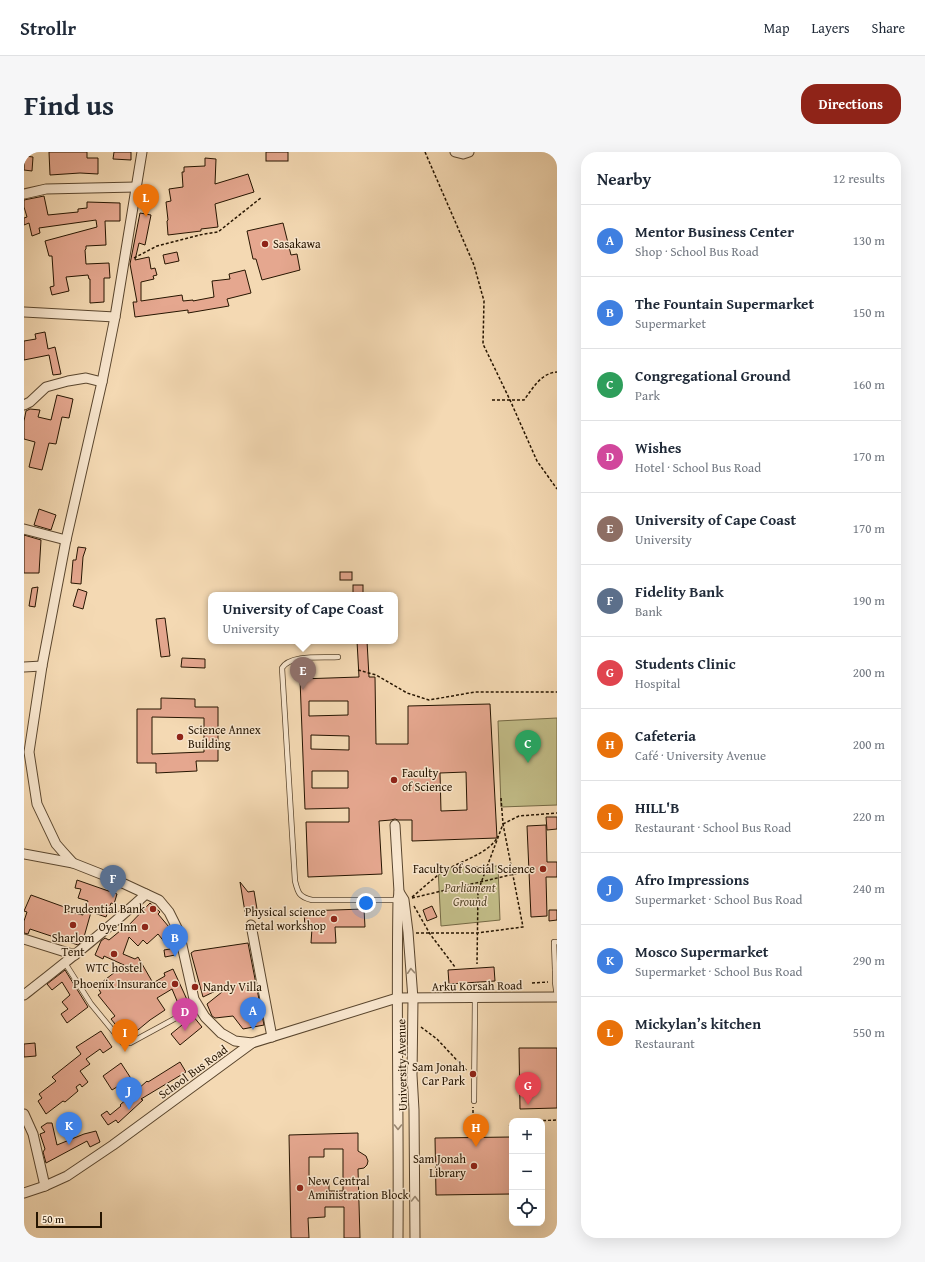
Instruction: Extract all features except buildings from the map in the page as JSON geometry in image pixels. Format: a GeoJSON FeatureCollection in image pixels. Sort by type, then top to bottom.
{"type":"FeatureCollection","features":[{"type":"Feature","properties":{"kind":"street"},"geometry":{"type":"LineString","coordinates":[[73,863],[56,844],[37,804],[26,753],[66,540],[102,382],[115,317],[142,152]]}},
{"type":"Feature","properties":{"kind":"street"},"geometry":{"type":"LineString","coordinates":[[455,152],[463,154],[469,152]]}},
{"type":"Feature","properties":{"kind":"street"},"geometry":{"type":"LineString","coordinates":[[24,194],[46,189],[136,187]]}},
{"type":"Feature","properties":{"kind":"street"},"geometry":{"type":"LineString","coordinates":[[24,312],[115,317]]}},
{"type":"Feature","properties":{"kind":"street"},"geometry":{"type":"LineString","coordinates":[[24,405],[30,402],[46,387],[86,378],[102,382]]}},
{"type":"Feature","properties":{"kind":"street"},"geometry":{"type":"LineString","coordinates":[[24,529],[66,540]]}},
{"type":"Feature","properties":{"kind":"street"},"geometry":{"type":"LineString","coordinates":[[24,667],[42,666]]}},
{"type":"Feature","properties":{"kind":"street","name":"University Avenue"},"geometry":{"type":"LineString","coordinates":[[395,825],[408,932],[413,999],[412,1075],[414,1110],[415,1238]]}},
{"type":"Feature","properties":{"kind":"street"},"geometry":{"type":"LineString","coordinates":[[24,854],[73,863],[116,880],[159,900],[170,912],[179,932],[194,999],[205,1017],[221,1033],[235,1041],[252,1043],[397,998]]}},
{"type":"Feature","properties":{"kind":"street"},"geometry":{"type":"LineString","coordinates":[[24,995],[120,918],[146,894]]}},
{"type":"Feature","properties":{"kind":"street","name":"University Avenue"},"geometry":{"type":"LineString","coordinates":[[398,1238],[397,998],[403,898]]}},
{"type":"Feature","properties":{"kind":"street"},"geometry":{"type":"LineString","coordinates":[[251,925],[272,1037]]}},
{"type":"Feature","properties":{"kind":"street"},"geometry":{"type":"LineString","coordinates":[[24,939],[75,955]]}},
{"type":"Feature","properties":{"kind":"street","name":"Arku Korsah Road"},"geometry":{"type":"LineString","coordinates":[[397,998],[557,997]]}},
{"type":"Feature","properties":{"kind":"street","name":"School Bus Road"},"geometry":{"type":"LineString","coordinates":[[24,1193],[45,1186],[67,1176],[252,1043]]}},
{"type":"Feature","properties":{"kind":"street"},"geometry":{"type":"LineString","coordinates":[[24,1115],[33,1134],[45,1186]]}},
{"type":"Feature","properties":{"kind":"lane"},"geometry":{"type":"LineString","coordinates":[[338,657],[295,659],[288,661],[282,668],[295,881],[298,892],[304,898],[312,900],[403,898]]}},
{"type":"Feature","properties":{"kind":"lane"},"geometry":{"type":"LineString","coordinates":[[557,942],[554,942],[557,997]]}},
{"type":"Feature","properties":{"kind":"lane"},"geometry":{"type":"LineString","coordinates":[[65,963],[91,1004],[124,1043],[130,1043],[198,1006]]}},
{"type":"Feature","properties":{"kind":"lane"},"geometry":{"type":"LineString","coordinates":[[474,1101],[475,998]]}},
{"type":"Feature","properties":{"kind":"path"},"geometry":{"type":"LineString","coordinates":[[425,152],[474,265],[484,301],[483,344],[537,461],[557,489]]}},
{"type":"Feature","properties":{"kind":"path"},"geometry":{"type":"LineString","coordinates":[[124,263],[157,246],[218,232],[262,197]]}},
{"type":"Feature","properties":{"kind":"path"},"geometry":{"type":"LineString","coordinates":[[492,400],[524,400],[536,382],[551,372],[557,372]]}},
{"type":"Feature","properties":{"kind":"path"},"geometry":{"type":"LineString","coordinates":[[358,670],[376,675],[407,693],[429,700],[475,692],[557,692]]}},
{"type":"Feature","properties":{"kind":"path"},"geometry":{"type":"LineString","coordinates":[[408,932],[430,934],[477,933],[523,927],[514,873],[503,824],[501,798]]}},
{"type":"Feature","properties":{"kind":"path"},"geometry":{"type":"LineString","coordinates":[[403,898],[442,872],[486,849],[496,841],[503,824],[519,816],[557,813]]}},
{"type":"Feature","properties":{"kind":"path"},"geometry":{"type":"LineString","coordinates":[[477,964],[478,890],[503,824]]}},
{"type":"Feature","properties":{"kind":"path"},"geometry":{"type":"LineString","coordinates":[[403,898],[527,871]]}},
{"type":"Feature","properties":{"kind":"path"},"geometry":{"type":"LineString","coordinates":[[403,898],[455,967]]}},
{"type":"Feature","properties":{"kind":"path"},"geometry":{"type":"LineString","coordinates":[[532,983],[555,982]]}},
{"type":"Feature","properties":{"kind":"path"},"geometry":{"type":"LineString","coordinates":[[412,1021],[437,1039],[474,1078]]}},
{"type":"Feature","properties":{"kind":"path"},"geometry":{"type":"LineString","coordinates":[[473,1133],[474,1101]]}},
{"type":"Feature","properties":{"kind":"path"},"geometry":{"type":"LineString","coordinates":[[545,1120],[557,1120]]}},
{"type":"Feature","properties":{"kind":"green space"},"geometry":{"type":"Polygon","coordinates":[[[557,718],[557,805],[501,807],[498,721],[557,718]]]}},
{"type":"Feature","properties":{"kind":"green space","name":"Parliament Ground"},"geometry":{"type":"Polygon","coordinates":[[[498,866],[500,920],[441,926],[438,868],[498,866]]]}},
{"type":"Feature","properties":{"kind":"place","name":"Mickylan’s kitchen"},"geometry":{"type":"Point","coordinates":[146,217]}},
{"type":"Feature","properties":{"kind":"place","name":"Sasakawa"},"geometry":{"type":"Point","coordinates":[265,244]}},
{"type":"Feature","properties":{"kind":"place","name":"University of Cape Coast"},"geometry":{"type":"Point","coordinates":[303,690]}},
{"type":"Feature","properties":{"kind":"place","name":"Science Annex Building"},"geometry":{"type":"Point","coordinates":[180,737]}},
{"type":"Feature","properties":{"kind":"place","name":"Congregational Ground"},"geometry":{"type":"Point","coordinates":[528,763]}},
{"type":"Feature","properties":{"kind":"place","name":"Faculty of Science"},"geometry":{"type":"Point","coordinates":[394,780]}},
{"type":"Feature","properties":{"kind":"place","name":"Faculty of Social Science"},"geometry":{"type":"Point","coordinates":[543,869]}},
{"type":"Feature","properties":{"kind":"place","name":"Fidelity Bank"},"geometry":{"type":"Point","coordinates":[113,898]}},
{"type":"Feature","properties":{"kind":"place","name":"Prudential Bank"},"geometry":{"type":"Point","coordinates":[153,909]}},
{"type":"Feature","properties":{"kind":"place","name":"Physical science metal workshop"},"geometry":{"type":"Point","coordinates":[334,919]}},
{"type":"Feature","properties":{"kind":"place","name":"Sharlom Tent"},"geometry":{"type":"Point","coordinates":[73,925]}},
{"type":"Feature","properties":{"kind":"place","name":"Oye Inn"},"geometry":{"type":"Point","coordinates":[145,927]}},
{"type":"Feature","properties":{"kind":"place","name":"WTC hostel"},"geometry":{"type":"Point","coordinates":[114,954]}},
{"type":"Feature","properties":{"kind":"place","name":"The Fountain Supermarket"},"geometry":{"type":"Point","coordinates":[175,957]}},
{"type":"Feature","properties":{"kind":"place","name":"Phoenix Insurance"},"geometry":{"type":"Point","coordinates":[175,984]}},
{"type":"Feature","properties":{"kind":"place","name":"Nandy Villa"},"geometry":{"type":"Point","coordinates":[195,987]}},
{"type":"Feature","properties":{"kind":"place","name":"Mentor Business Center"},"geometry":{"type":"Point","coordinates":[253,1030]}},
{"type":"Feature","properties":{"kind":"place","name":"Wishes"},"geometry":{"type":"Point","coordinates":[185,1031]}},
{"type":"Feature","properties":{"kind":"place","name":"HILL'B"},"geometry":{"type":"Point","coordinates":[125,1052]}},
{"type":"Feature","properties":{"kind":"place","name":"Sam Jonah Car Park"},"geometry":{"type":"Point","coordinates":[473,1074]}},
{"type":"Feature","properties":{"kind":"place","name":"Students Clinic"},"geometry":{"type":"Point","coordinates":[528,1105]}},
{"type":"Feature","properties":{"kind":"place","name":"Afro Impressions"},"geometry":{"type":"Point","coordinates":[129,1110]}},
{"type":"Feature","properties":{"kind":"place","name":"Mosco Supermarket"},"geometry":{"type":"Point","coordinates":[69,1145]}},
{"type":"Feature","properties":{"kind":"place","name":"Cafeteria"},"geometry":{"type":"Point","coordinates":[476,1147]}},
{"type":"Feature","properties":{"kind":"place","name":"Sam Jonah Library"},"geometry":{"type":"Point","coordinates":[474,1166]}},
{"type":"Feature","properties":{"kind":"place","name":"New Central Aministration Block"},"geometry":{"type":"Point","coordinates":[300,1188]}}]}
